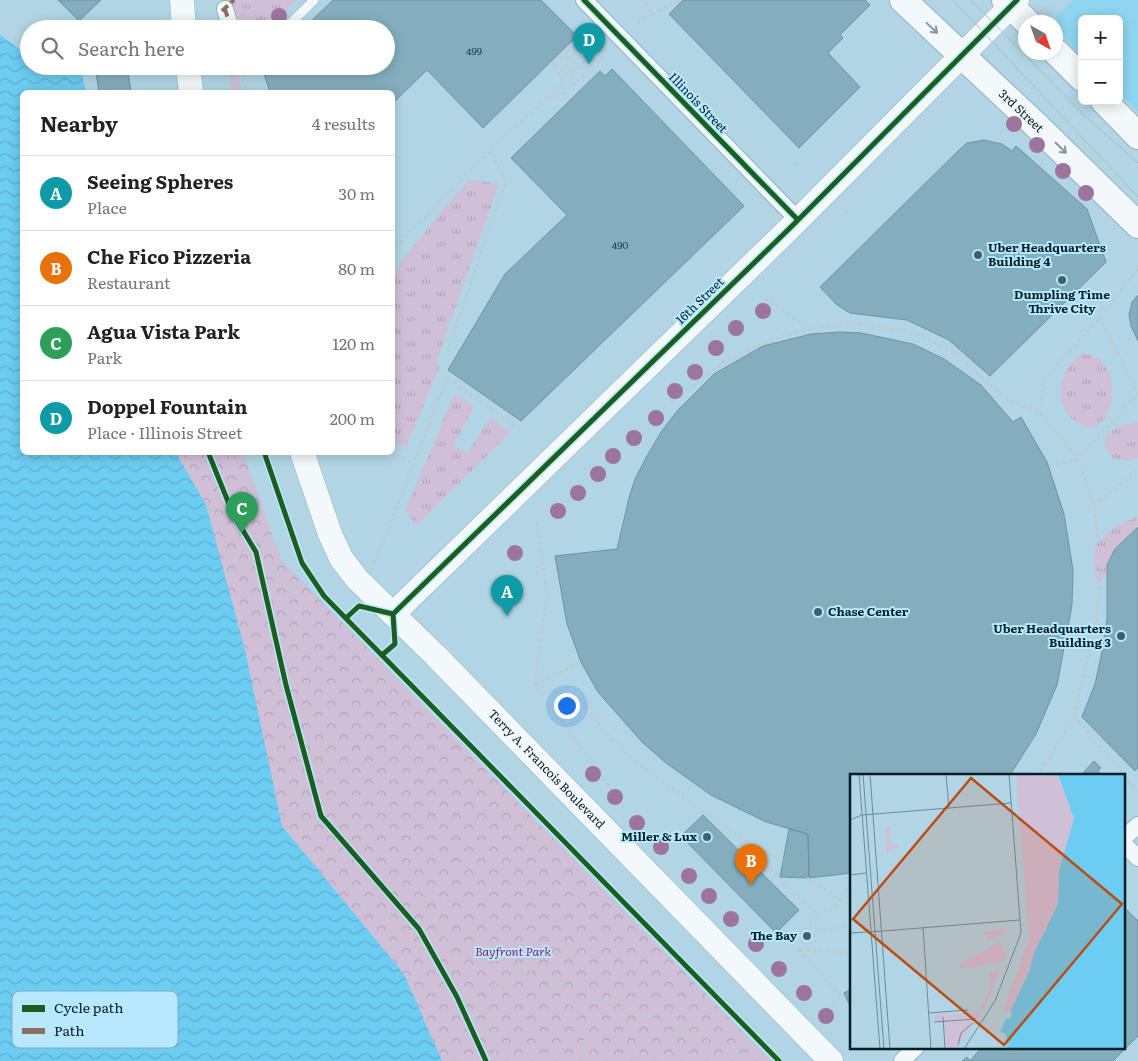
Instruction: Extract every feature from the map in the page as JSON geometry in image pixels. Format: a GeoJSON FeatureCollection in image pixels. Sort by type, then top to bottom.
{"type":"FeatureCollection","features":[{"type":"Feature","properties":{"kind":"main road","name":"3rd Street"},"geometry":{"type":"LineString","coordinates":[[903,0],[1040,129],[1138,225]]}},
{"type":"Feature","properties":{"kind":"main road"},"geometry":{"type":"LineString","coordinates":[[1063,59],[1078,74]]}},
{"type":"Feature","properties":{"kind":"main road"},"geometry":{"type":"LineString","coordinates":[[1108,105],[1138,136]]}},
{"type":"Feature","properties":{"kind":"street"},"geometry":{"type":"LineString","coordinates":[[182,0],[183,20]]}},
{"type":"Feature","properties":{"kind":"street","name":"Illinois Street"},"geometry":{"type":"LineString","coordinates":[[584,0],[798,220]]}},
{"type":"Feature","properties":{"kind":"street"},"geometry":{"type":"LineString","coordinates":[[227,7],[229,20]]}},
{"type":"Feature","properties":{"kind":"street","name":"16th Street"},"geometry":{"type":"LineString","coordinates":[[393,614],[798,220],[961,56],[1015,7]]}},
{"type":"Feature","properties":{"kind":"street"},"geometry":{"type":"LineString","coordinates":[[189,75],[191,90]]}},
{"type":"Feature","properties":{"kind":"street","name":"Terry A. Francois Boulevard"},"geometry":{"type":"LineString","coordinates":[[303,455],[330,534],[341,558],[357,579],[831,1061]]}},
{"type":"Feature","properties":{"kind":"street"},"geometry":{"type":"LineString","coordinates":[[1126,836],[1138,825]]}},
{"type":"Feature","properties":{"kind":"street"},"geometry":{"type":"LineString","coordinates":[[1126,846],[1138,858]]}},
{"type":"Feature","properties":{"kind":"street"},"geometry":{"type":"LineString","coordinates":[[902,1061],[915,1048]]}},
{"type":"Feature","properties":{"kind":"lane"},"geometry":{"type":"LineString","coordinates":[[294,20],[314,0]]}},
{"type":"Feature","properties":{"kind":"path"},"geometry":{"type":"LineString","coordinates":[[643,0],[652,14]]}},
{"type":"Feature","properties":{"kind":"path"},"geometry":{"type":"LineString","coordinates":[[638,22],[678,0]]}},
{"type":"Feature","properties":{"kind":"path"},"geometry":{"type":"LineString","coordinates":[[395,247],[490,151],[565,80],[552,66],[555,62],[569,77],[573,73],[559,59],[563,56],[576,70],[580,67],[566,52],[570,48],[584,63],[598,50]]}},
{"type":"Feature","properties":{"kind":"path"},"geometry":{"type":"LineString","coordinates":[[546,99],[563,94],[604,57]]}},
{"type":"Feature","properties":{"kind":"path"},"geometry":{"type":"LineString","coordinates":[[242,75],[246,90]]}},
{"type":"Feature","properties":{"kind":"path"},"geometry":{"type":"LineString","coordinates":[[447,352],[506,181],[490,151]]}},
{"type":"Feature","properties":{"kind":"path"},"geometry":{"type":"LineString","coordinates":[[795,163],[799,167]]}},
{"type":"Feature","properties":{"kind":"path"},"geometry":{"type":"LineString","coordinates":[[845,212],[850,217]]}},
{"type":"Feature","properties":{"kind":"path"},"geometry":{"type":"LineString","coordinates":[[1040,413],[1044,379],[1100,318],[1138,268]]}},
{"type":"Feature","properties":{"kind":"path"},"geometry":{"type":"LineString","coordinates":[[766,299],[810,329]]}},
{"type":"Feature","properties":{"kind":"path"},"geometry":{"type":"LineString","coordinates":[[1050,466],[1078,459],[1137,393],[1100,318]]}},
{"type":"Feature","properties":{"kind":"path"},"geometry":{"type":"LineString","coordinates":[[671,402],[711,372],[746,351],[783,336],[810,329],[860,323],[920,335],[955,353],[1004,397],[1040,413],[1078,459],[1094,505],[1101,569],[1096,625],[1074,716],[1047,762],[1037,774]]}},
{"type":"Feature","properties":{"kind":"path"},"geometry":{"type":"LineString","coordinates":[[376,560],[447,378],[521,430]]}},
{"type":"Feature","properties":{"kind":"path"},"geometry":{"type":"LineString","coordinates":[[395,454],[413,462]]}},
{"type":"Feature","properties":{"kind":"path"},"geometry":{"type":"LineString","coordinates":[[1094,505],[1138,470]]}},
{"type":"Feature","properties":{"kind":"path"},"geometry":{"type":"LineString","coordinates":[[537,523],[547,595],[535,684],[626,810]]}},
{"type":"Feature","properties":{"kind":"path"},"geometry":{"type":"LineString","coordinates":[[251,544],[256,552],[258,561]]}},
{"type":"Feature","properties":{"kind":"path"},"geometry":{"type":"LineString","coordinates":[[256,552],[279,544]]}},
{"type":"Feature","properties":{"kind":"path"},"geometry":{"type":"LineString","coordinates":[[321,612],[326,608]]}},
{"type":"Feature","properties":{"kind":"path"},"geometry":{"type":"LineString","coordinates":[[535,684],[581,662]]}},
{"type":"Feature","properties":{"kind":"path"},"geometry":{"type":"LineString","coordinates":[[386,681],[390,677]]}},
{"type":"Feature","properties":{"kind":"path"},"geometry":{"type":"LineString","coordinates":[[535,684],[579,697],[604,731],[638,763],[743,841],[818,917]]}},
{"type":"Feature","properties":{"kind":"path"},"geometry":{"type":"LineString","coordinates":[[1074,716],[1123,774]]}},
{"type":"Feature","properties":{"kind":"path"},"geometry":{"type":"LineString","coordinates":[[1126,777],[1137,791]]}},
{"type":"Feature","properties":{"kind":"path"},"geometry":{"type":"LineString","coordinates":[[743,841],[783,861]]}},
{"type":"Feature","properties":{"kind":"path"},"geometry":{"type":"LineString","coordinates":[[807,878],[841,900]]}},
{"type":"Feature","properties":{"kind":"path"},"geometry":{"type":"LineString","coordinates":[[791,943],[825,911],[834,909],[850,887]]}},
{"type":"Feature","properties":{"kind":"path"},"geometry":{"type":"LineString","coordinates":[[366,908],[746,1054]]}},
{"type":"Feature","properties":{"kind":"path"},"geometry":{"type":"LineString","coordinates":[[406,914],[420,929],[424,938]]}},
{"type":"Feature","properties":{"kind":"path"},"geometry":{"type":"LineString","coordinates":[[799,950],[820,930],[850,926]]}},
{"type":"Feature","properties":{"kind":"path"},"geometry":{"type":"LineString","coordinates":[[799,950],[850,953]]}},
{"type":"Feature","properties":{"kind":"path"},"geometry":{"type":"LineString","coordinates":[[799,950],[841,996],[825,1012]]}},
{"type":"Feature","properties":{"kind":"path"},"geometry":{"type":"LineString","coordinates":[[480,1020],[482,1004],[493,986],[504,978],[518,974],[539,975],[559,992],[572,1007],[582,1024],[586,1061]]}},
{"type":"Feature","properties":{"kind":"path"},"geometry":{"type":"LineString","coordinates":[[453,989],[466,1016]]}},
{"type":"Feature","properties":{"kind":"path"},"geometry":{"type":"LineString","coordinates":[[458,997],[480,1020],[502,1061]]}},
{"type":"Feature","properties":{"kind":"shaded area"},"geometry":{"type":"Polygon","coordinates":[[[1073,0],[1138,0],[1138,112],[1123,97],[1123,15],[1078,15],[1078,52],[1063,37],[1063,15],[1057,15],[1073,0]]]}},
{"type":"Feature","properties":{"kind":"green space"},"geometry":{"type":"Polygon","coordinates":[[[221,0],[296,0],[276,20],[223,20],[221,0]]]}},
{"type":"Feature","properties":{"kind":"green space"},"geometry":{"type":"Polygon","coordinates":[[[230,75],[238,75],[242,90],[231,90],[230,75]]]}},
{"type":"Feature","properties":{"kind":"green space"},"geometry":{"type":"Polygon","coordinates":[[[468,180],[499,183],[436,363],[440,366],[406,447],[395,442],[395,274],[401,264],[400,262],[468,180]]]}},
{"type":"Feature","properties":{"kind":"green space"},"geometry":{"type":"Polygon","coordinates":[[[1081,354],[1096,357],[1106,368],[1111,382],[1112,398],[1108,413],[1100,424],[1089,428],[1076,422],[1068,414],[1063,406],[1061,397],[1061,387],[1067,369],[1081,354]]]}},
{"type":"Feature","properties":{"kind":"green space"},"geometry":{"type":"Polygon","coordinates":[[[455,393],[474,407],[454,446],[467,453],[490,418],[511,432],[416,526],[405,510],[455,393]]]}},
{"type":"Feature","properties":{"kind":"green space"},"geometry":{"type":"Polygon","coordinates":[[[1138,422],[1138,457],[1130,461],[1112,458],[1105,447],[1106,435],[1119,426],[1138,422]]]}},
{"type":"Feature","properties":{"kind":"green space","name":"Bayfront Park"},"geometry":{"type":"Polygon","coordinates":[[[177,455],[244,455],[281,560],[771,1061],[442,1061],[404,974],[282,826],[206,505],[177,455]]]}},
{"type":"Feature","properties":{"kind":"green space"},"geometry":{"type":"Polygon","coordinates":[[[1138,516],[1138,545],[1097,585],[1094,562],[1095,545],[1113,528],[1138,516]]]}},
{"type":"Feature","properties":{"kind":"water"},"geometry":{"type":"Polygon","coordinates":[[[0,35],[20,49],[20,75],[82,75],[86,90],[20,90],[20,455],[177,455],[206,505],[245,650],[282,826],[404,974],[442,1061],[0,1061],[0,35]]]}},
{"type":"Feature","properties":{"kind":"building"},"geometry":{"type":"Polygon","coordinates":[[[58,0],[101,0],[80,20],[58,0]]]}},
{"type":"Feature","properties":{"kind":"building"},"geometry":{"type":"Polygon","coordinates":[[[333,0],[541,0],[577,36],[483,128],[427,70],[395,101],[395,90],[269,90],[264,75],[395,75],[395,20],[312,20],[333,0]]]}},
{"type":"Feature","properties":{"kind":"building"},"geometry":{"type":"Polygon","coordinates":[[[683,0],[865,0],[870,5],[840,35],[843,38],[828,53],[860,87],[799,148],[669,14],[683,0]]]}},
{"type":"Feature","properties":{"kind":"building"},"geometry":{"type":"Polygon","coordinates":[[[612,69],[744,206],[521,421],[448,370],[505,274],[567,215],[511,158],[600,71],[605,76],[612,69]]]}},
{"type":"Feature","properties":{"kind":"building"},"geometry":{"type":"Polygon","coordinates":[[[96,75],[128,75],[131,90],[99,90],[96,75]]]}},
{"type":"Feature","properties":{"kind":"building","name":"Uber Headquarters Building 4"},"geometry":{"type":"Polygon","coordinates":[[[984,140],[1002,144],[1012,151],[1016,146],[1087,209],[1106,262],[990,376],[949,340],[907,320],[850,313],[837,305],[820,287],[958,151],[967,143],[984,140]]]}},
{"type":"Feature","properties":{"kind":"building"},"geometry":{"type":"Polygon","coordinates":[[[1138,295],[1138,341],[1131,326],[1129,315],[1132,302],[1138,295]]]}},
{"type":"Feature","properties":{"kind":"building","name":"Chase Center"},"geometry":{"type":"Polygon","coordinates":[[[861,333],[913,344],[944,359],[981,385],[1013,422],[1021,417],[1047,462],[1064,514],[1073,570],[1072,605],[1057,685],[1036,734],[1011,774],[850,774],[850,873],[809,878],[808,834],[766,822],[711,795],[666,763],[642,742],[598,692],[581,662],[567,624],[555,556],[617,549],[635,479],[661,432],[677,411],[714,374],[763,346],[811,334],[861,333]]]}},
{"type":"Feature","properties":{"kind":"building","name":"Uber Headquarters Building 3"},"geometry":{"type":"Polygon","coordinates":[[[1138,527],[1138,767],[1135,771],[1082,717],[1095,684],[1102,652],[1107,621],[1107,565],[1115,549],[1138,527]]]}},
{"type":"Feature","properties":{"kind":"building"},"geometry":{"type":"Polygon","coordinates":[[[1094,761],[1101,768],[1098,771],[1100,774],[1082,774],[1094,761]]]}},
{"type":"Feature","properties":{"kind":"building"},"geometry":{"type":"Polygon","coordinates":[[[703,815],[799,910],[776,933],[681,836],[703,815]]]}},
{"type":"Feature","properties":{"kind":"building"},"geometry":{"type":"Polygon","coordinates":[[[789,829],[808,834],[809,878],[780,877],[789,829]]]}},
{"type":"Feature","properties":{"kind":"building"},"geometry":{"type":"Polygon","coordinates":[[[1126,909],[1138,921],[1138,1036],[1126,1048],[1126,909]]]}},
{"type":"Feature","properties":{"kind":"building"},"geometry":{"type":"Polygon","coordinates":[[[850,990],[850,1006],[844,993],[850,990]]]}},
{"type":"Feature","properties":{"kind":"building"},"geometry":{"type":"Polygon","coordinates":[[[981,1048],[1126,1048],[1113,1061],[970,1061],[981,1048]]]}},
{"type":"Feature","properties":{"kind":"building"},"geometry":{"type":"Polygon","coordinates":[[[967,1057],[970,1061],[962,1061],[967,1057]]]}},
{"type":"Feature","properties":{"kind":"tram line"},"geometry":{"type":"LineString","coordinates":[[953,0],[1138,197]]}},
{"type":"Feature","properties":{"kind":"tram line"},"geometry":{"type":"LineString","coordinates":[[971,0],[1083,114],[1138,163]]}},
{"type":"Feature","properties":{"kind":"marked path"},"geometry":{"type":"LineString","coordinates":[[222,11],[234,0]]}},
{"type":"Feature","properties":{"kind":"marked path"},"geometry":{"type":"LineString","coordinates":[[225,9],[228,20]]}},
{"type":"Feature","properties":{"kind":"cycle path"},"geometry":{"type":"LineString","coordinates":[[584,0],[798,220]]}},
{"type":"Feature","properties":{"kind":"cycle path"},"geometry":{"type":"LineString","coordinates":[[393,614],[793,225],[1017,0]]}},
{"type":"Feature","properties":{"kind":"cycle path"},"geometry":{"type":"LineString","coordinates":[[209,455],[233,514],[256,552],[286,685],[321,816],[419,929],[457,997],[486,1061]]}},
{"type":"Feature","properties":{"kind":"cycle path"},"geometry":{"type":"LineString","coordinates":[[265,455],[302,563],[324,596],[779,1061]]}},
{"type":"Feature","properties":{"kind":"cycle path"},"geometry":{"type":"LineString","coordinates":[[346,618],[359,606],[393,614],[395,644],[382,655]]}},
{"type":"Feature","properties":{"kind":"place","name":"Doppel Fountain"},"geometry":{"type":"Point","coordinates":[589,64]}},
{"type":"Feature","properties":{"kind":"place","name":"Uber Headquarters Building 4"},"geometry":{"type":"Point","coordinates":[978,255]}},
{"type":"Feature","properties":{"kind":"place","name":"Dumpling Time Thrive City"},"geometry":{"type":"Point","coordinates":[1062,280]}},
{"type":"Feature","properties":{"kind":"place","name":"Agua Vista Park"},"geometry":{"type":"Point","coordinates":[242,533]}},
{"type":"Feature","properties":{"kind":"place","name":"Chase Center"},"geometry":{"type":"Point","coordinates":[818,612]}},
{"type":"Feature","properties":{"kind":"place","name":"Seeing Spheres"},"geometry":{"type":"Point","coordinates":[507,616]}},
{"type":"Feature","properties":{"kind":"place","name":"Uber Headquarters Building 3"},"geometry":{"type":"Point","coordinates":[1121,636]}},
{"type":"Feature","properties":{"kind":"place","name":"Miller & Lux"},"geometry":{"type":"Point","coordinates":[707,837]}},
{"type":"Feature","properties":{"kind":"place","name":"Che Fico Pizzeria"},"geometry":{"type":"Point","coordinates":[751,885]}},
{"type":"Feature","properties":{"kind":"place","name":"The Bay"},"geometry":{"type":"Point","coordinates":[807,936]}}]}
